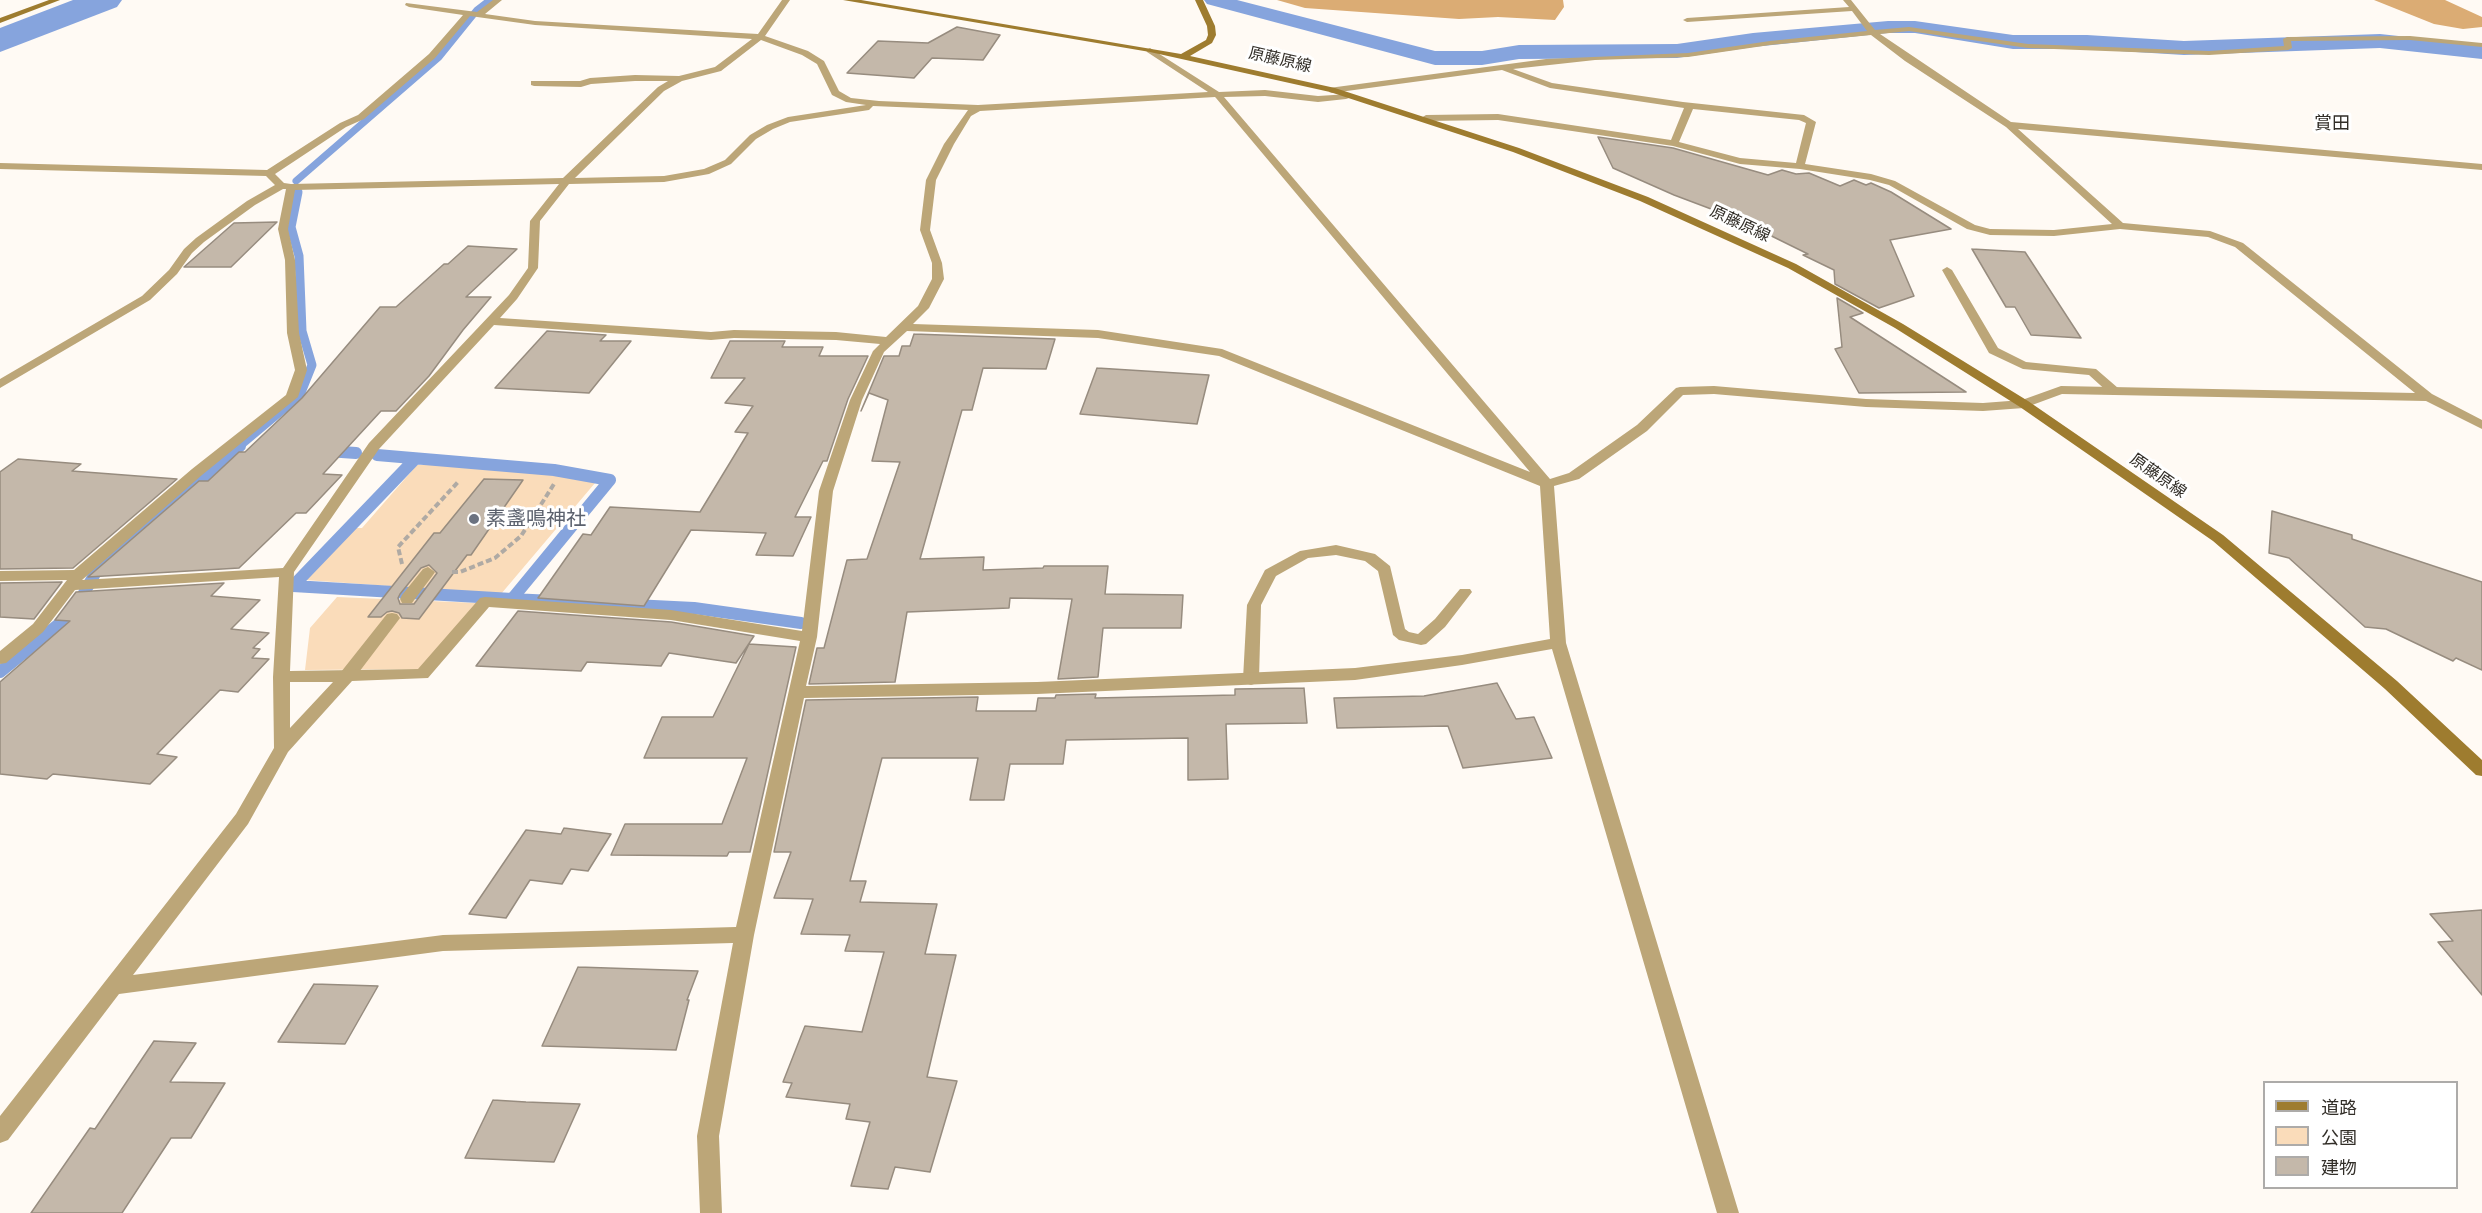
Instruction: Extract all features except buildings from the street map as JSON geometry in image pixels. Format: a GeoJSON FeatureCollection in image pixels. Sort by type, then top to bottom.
{"type":"FeatureCollection","features":[{"type":"Feature","properties":{"kind":"main road"},"geometry":{"type":"LineString","coordinates":[[0,21],[56,0]]}},
{"type":"Feature","properties":{"kind":"main road","name":"原藤原線"},"geometry":{"type":"LineString","coordinates":[[847,0],[1184,56],[1332,90],[1426,118],[1516,150],[1644,199],[1792,266],[1899,326],[2024,404],[2218,538],[2391,685],[2482,770]]}},
{"type":"Feature","properties":{"kind":"main road"},"geometry":{"type":"LineString","coordinates":[[1184,56],[1209,41],[1212,35],[1211,26],[1200,1]]}},
{"type":"Feature","properties":{"kind":"street"},"geometry":{"type":"LineString","coordinates":[[0,166],[269,173],[343,125],[361,117],[432,56],[475,13],[498,0]]}},
{"type":"Feature","properties":{"kind":"street"},"geometry":{"type":"LineString","coordinates":[[282,748],[282,677],[287,572],[374,446],[513,297],[533,268],[535,220],[567,180],[661,89],[679,79],[718,69],[760,37],[786,0]]}},
{"type":"Feature","properties":{"kind":"street"},"geometry":{"type":"LineString","coordinates":[[1847,0],[1873,33],[1908,59],[2009,125],[2120,226]]}},
{"type":"Feature","properties":{"kind":"street"},"geometry":{"type":"LineString","coordinates":[[409,5],[535,22],[760,37],[805,53],[821,63],[835,93],[849,100],[879,104],[978,108],[1265,93],[1318,99],[1352,96]]}},
{"type":"Feature","properties":{"kind":"street"},"geometry":{"type":"LineString","coordinates":[[1686,20],[1854,9]]}},
{"type":"Feature","properties":{"kind":"street"},"geometry":{"type":"LineString","coordinates":[[1332,90],[1595,58],[1688,55],[1770,43],[1909,29],[2028,46],[2209,53],[2288,44],[2410,38],[2482,45]]}},
{"type":"Feature","properties":{"kind":"street"},"geometry":{"type":"LineString","coordinates":[[1150,50],[1219,96],[1547,484],[1558,642],[1728,1213]]}},
{"type":"Feature","properties":{"kind":"street"},"geometry":{"type":"LineString","coordinates":[[1502,68],[1550,85],[1690,105],[1801,117],[1811,122],[1800,166]]}},
{"type":"Feature","properties":{"kind":"street"},"geometry":{"type":"LineString","coordinates":[[534,83],[581,84],[635,78],[679,79]]}},
{"type":"Feature","properties":{"kind":"street"},"geometry":{"type":"LineString","coordinates":[[0,384],[146,298],[173,272],[188,251],[200,240],[251,203],[286,187],[664,179],[706,172],[728,162],[753,138],[770,127],[788,120],[858,110],[879,104]]}},
{"type":"Feature","properties":{"kind":"street"},"geometry":{"type":"LineString","coordinates":[[1674,143],[1690,105]]}},
{"type":"Feature","properties":{"kind":"street"},"geometry":{"type":"LineString","coordinates":[[711,1213],[708,1137],[744,935],[809,637],[826,491],[856,400],[879,351],[923,308],[938,279],[937,263],[925,230],[931,180],[949,144],[968,114],[978,108]]}},
{"type":"Feature","properties":{"kind":"street"},"geometry":{"type":"LineString","coordinates":[[1426,118],[1498,117],[1674,143],[1740,160],[1871,177],[1892,183],[1971,227],[1990,232],[2054,233],[2120,226],[2210,234],[2239,245],[2428,397],[2482,425]]}},
{"type":"Feature","properties":{"kind":"street"},"geometry":{"type":"LineString","coordinates":[[2009,125],[2482,167]]}},
{"type":"Feature","properties":{"kind":"street"},"geometry":{"type":"LineString","coordinates":[[269,173],[286,187]]}},
{"type":"Feature","properties":{"kind":"street"},"geometry":{"type":"LineString","coordinates":[[0,659],[38,628],[82,582],[197,472],[292,397],[301,370],[293,333],[290,260],[284,229],[286,187]]}},
{"type":"Feature","properties":{"kind":"street"},"geometry":{"type":"LineString","coordinates":[[1947,270],[1993,350],[2023,365],[2092,372],[2114,391]]}},
{"type":"Feature","properties":{"kind":"street"},"geometry":{"type":"LineString","coordinates":[[491,321],[711,336],[734,334],[824,336],[890,341]]}},
{"type":"Feature","properties":{"kind":"street"},"geometry":{"type":"LineString","coordinates":[[904,327],[1098,334],[1222,353],[1547,484],[1574,476],[1642,428],[1680,391],[1714,390],[1866,403],[1983,407],[2024,404],[2061,390],[2428,397]]}},
{"type":"Feature","properties":{"kind":"street"},"geometry":{"type":"LineString","coordinates":[[1251,679],[1254,605],[1270,573],[1305,554],[1336,550],[1370,557],[1385,569],[1398,630],[1404,636],[1421,640],[1440,624],[1465,592]]}},
{"type":"Feature","properties":{"kind":"street"},"geometry":{"type":"LineString","coordinates":[[0,576],[82,582],[287,572]]}},
{"type":"Feature","properties":{"kind":"street"},"geometry":{"type":"LineString","coordinates":[[410,595],[428,572]]}},
{"type":"Feature","properties":{"kind":"street"},"geometry":{"type":"LineString","coordinates":[[282,677],[422,674],[485,602],[671,615],[809,637]]}},
{"type":"Feature","properties":{"kind":"street"},"geometry":{"type":"LineString","coordinates":[[0,1133],[242,819],[282,748],[347,676],[392,618]]}},
{"type":"Feature","properties":{"kind":"street"},"geometry":{"type":"LineString","coordinates":[[797,692],[1037,688],[1355,674],[1462,660],[1558,642]]}},
{"type":"Feature","properties":{"kind":"street"},"geometry":{"type":"LineString","coordinates":[[115,986],[443,943],[744,935]]}},
{"type":"Feature","properties":{"kind":"path"},"geometry":{"type":"LineString","coordinates":[[459,481],[398,547],[403,567],[428,572],[460,572],[495,558],[521,536],[554,484]]}},
{"type":"Feature","properties":{"kind":"green space"},"geometry":{"type":"Polygon","coordinates":[[[417,465],[469,465],[553,472],[595,483],[501,594],[305,580],[353,528],[362,528],[417,465]]]}},
{"type":"Feature","properties":{"kind":"green space"},"geometry":{"type":"Polygon","coordinates":[[[337,597],[477,603],[422,669],[305,670],[310,628],[337,597]]]}},
{"type":"Feature","properties":{"kind":"shaded area"},"geometry":{"type":"Polygon","coordinates":[[[1277,0],[1563,0],[1564,7],[1555,20],[1498,17],[1459,19],[1305,8],[1277,0]]]}},
{"type":"Feature","properties":{"kind":"shaded area"},"geometry":{"type":"Polygon","coordinates":[[[2374,0],[2445,0],[2482,17],[2482,27],[2463,29],[2434,24],[2374,0]]]}},
{"type":"Feature","properties":{"kind":"waterway"},"geometry":{"type":"LineString","coordinates":[[0,41],[105,0]]}},
{"type":"Feature","properties":{"kind":"waterway"},"geometry":{"type":"LineString","coordinates":[[296,181],[439,57],[477,10],[490,0]]}},
{"type":"Feature","properties":{"kind":"waterway"},"geometry":{"type":"LineString","coordinates":[[1214,0],[1435,58],[1482,58],[1519,52],[1677,51],[1753,40],[1888,27],[1915,27],[2013,42],[2087,42],[2184,48],[2380,41],[2482,52]]}},
{"type":"Feature","properties":{"kind":"waterway"},"geometry":{"type":"LineString","coordinates":[[297,194],[298,190]]}},
{"type":"Feature","properties":{"kind":"waterway"},"geometry":{"type":"LineString","coordinates":[[238,447],[300,395],[312,365],[302,331],[299,256],[291,227],[298,192]]}},
{"type":"Feature","properties":{"kind":"waterway"},"geometry":{"type":"LineString","coordinates":[[84,593],[101,563],[240,446]]}},
{"type":"Feature","properties":{"kind":"waterway"},"geometry":{"type":"LineString","coordinates":[[327,451],[356,453]]}},
{"type":"Feature","properties":{"kind":"waterway"},"geometry":{"type":"LineString","coordinates":[[377,455],[554,470],[610,480],[512,599]]}},
{"type":"Feature","properties":{"kind":"waterway"},"geometry":{"type":"LineString","coordinates":[[415,459],[293,586],[512,599]]}},
{"type":"Feature","properties":{"kind":"waterway"},"geometry":{"type":"LineString","coordinates":[[512,599],[694,608],[801,623]]}},
{"type":"Feature","properties":{"kind":"waterway"},"geometry":{"type":"LineString","coordinates":[[0,672],[59,624],[71,609]]}},
{"type":"Feature","properties":{"kind":"place","name":"素盞鳴神社"},"geometry":{"type":"Point","coordinates":[474,519]}},
{"type":"Feature","properties":{"kind":"district","name":"賞田"},"geometry":{"type":"Point","coordinates":[2332,124]}}]}
